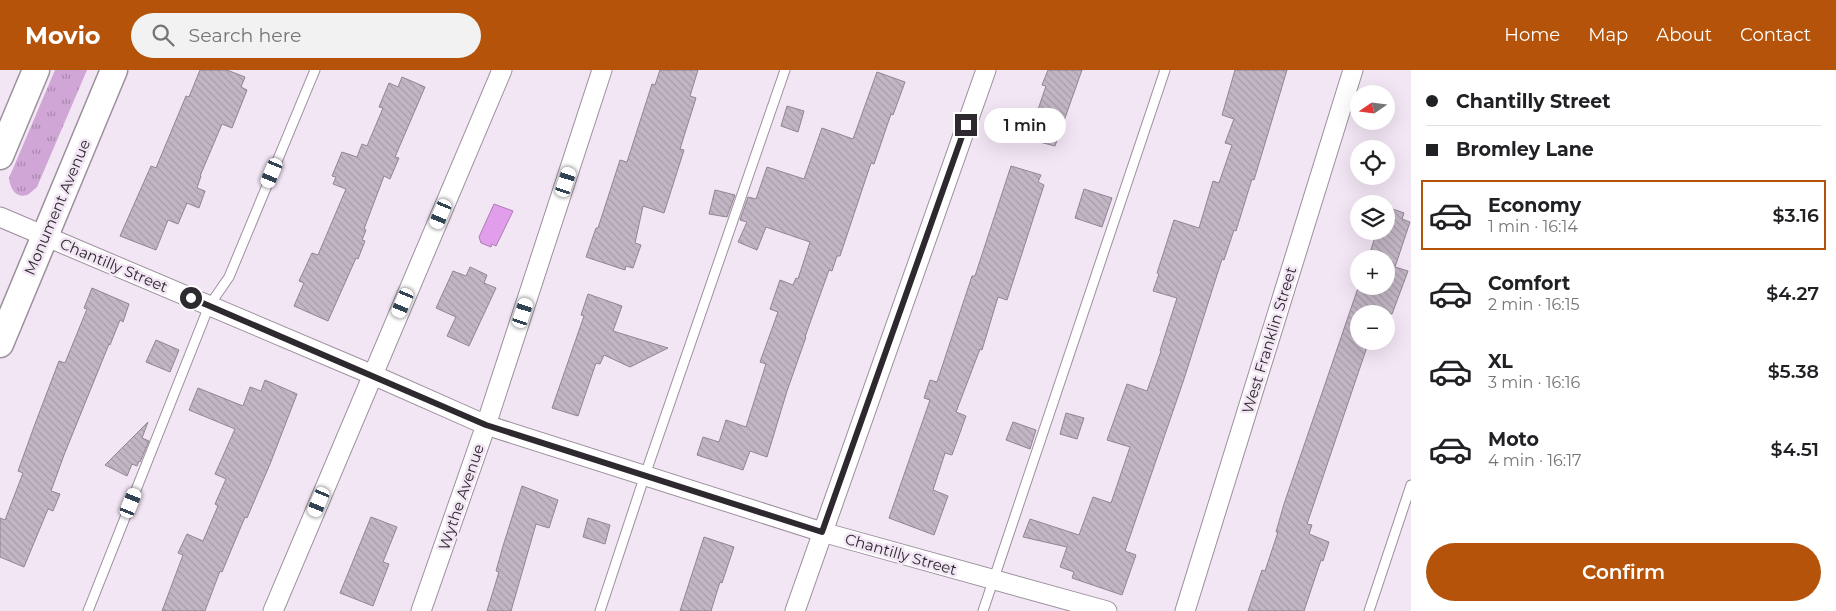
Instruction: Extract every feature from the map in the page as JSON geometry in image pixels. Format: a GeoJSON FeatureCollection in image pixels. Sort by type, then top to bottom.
{"type":"FeatureCollection","features":[{"type":"Feature","properties":{"kind":"street"},"geometry":{"type":"LineString","coordinates":[[0,156],[36,70]]}},
{"type":"Feature","properties":{"kind":"street","name":"Monument Avenue"},"geometry":{"type":"LineString","coordinates":[[0,344],[114,70]]}},
{"type":"Feature","properties":{"kind":"street"},"geometry":{"type":"LineString","coordinates":[[273,611],[502,70]]}},
{"type":"Feature","properties":{"kind":"street","name":"Wythe Avenue"},"geometry":{"type":"LineString","coordinates":[[421,611],[486,425],[602,70]]}},
{"type":"Feature","properties":{"kind":"street"},"geometry":{"type":"LineString","coordinates":[[795,611],[986,70]]}},
{"type":"Feature","properties":{"kind":"street","name":"West Franklin Street"},"geometry":{"type":"LineString","coordinates":[[1185,611],[1354,70]]}},
{"type":"Feature","properties":{"kind":"street","name":"Chantilly Street"},"geometry":{"type":"LineString","coordinates":[[0,217],[373,375],[486,425],[822,532],[1107,611]]}},
{"type":"Feature","properties":{"kind":"lane"},"geometry":{"type":"LineString","coordinates":[[88,611],[209,306],[229,277],[315,70]]}},
{"type":"Feature","properties":{"kind":"lane"},"geometry":{"type":"LineString","coordinates":[[600,611],[785,70]]}},
{"type":"Feature","properties":{"kind":"lane"},"geometry":{"type":"LineString","coordinates":[[983,611],[1165,70]]}},
{"type":"Feature","properties":{"kind":"lane"},"geometry":{"type":"LineString","coordinates":[[1368,611],[1411,485]]}},
{"type":"Feature","properties":{"kind":"green space"},"geometry":{"type":"Polygon","coordinates":[[[55,70],[87,70],[37,187],[27,195],[19,195],[12,188],[9,178],[55,70]]]}},
{"type":"Feature","properties":{"kind":"shaded area"},"geometry":{"type":"Polygon","coordinates":[[[494,204],[513,211],[496,246],[492,244],[491,247],[481,243],[479,237],[494,204]]]}},
{"type":"Feature","properties":{"kind":"building"},"geometry":{"type":"Polygon","coordinates":[[[200,70],[227,70],[245,77],[241,87],[247,90],[232,128],[222,124],[200,176],[197,188],[205,191],[199,208],[187,203],[178,224],[168,220],[156,250],[120,236],[151,166],[156,168],[186,96],[189,97],[200,70]]]}},
{"type":"Feature","properties":{"kind":"building"},"geometry":{"type":"Polygon","coordinates":[[[660,70],[698,70],[690,96],[696,98],[680,149],[684,150],[664,213],[643,206],[635,243],[641,245],[633,268],[626,266],[625,270],[586,257],[596,228],[598,228],[620,160],[627,162],[652,84],[655,85],[660,70]]]}},
{"type":"Feature","properties":{"kind":"building"},"geometry":{"type":"Polygon","coordinates":[[[1048,70],[1082,70],[1055,146],[1028,139],[1046,86],[1042,85],[1048,70]]]}},
{"type":"Feature","properties":{"kind":"building"},"geometry":{"type":"Polygon","coordinates":[[[1235,70],[1287,70],[1254,180],[1252,179],[1236,231],[1234,230],[1224,260],[1222,259],[1184,379],[1125,551],[1136,555],[1122,595],[1072,578],[1074,572],[1060,567],[1067,547],[1023,537],[1030,519],[1079,535],[1093,497],[1111,503],[1130,447],[1107,440],[1127,384],[1147,391],[1161,351],[1177,298],[1153,291],[1159,274],[1157,273],[1174,220],[1199,228],[1213,181],[1219,183],[1232,145],[1225,143],[1234,119],[1222,115],[1235,70]]]}},
{"type":"Feature","properties":{"kind":"building"},"geometry":{"type":"Polygon","coordinates":[[[877,72],[905,82],[893,115],[891,114],[874,164],[871,163],[840,256],[837,256],[832,271],[829,270],[787,391],[767,457],[750,451],[743,470],[697,455],[703,437],[719,442],[726,420],[746,427],[766,364],[760,362],[778,312],[770,309],[780,280],[793,285],[796,278],[798,279],[810,242],[766,227],[757,250],[738,242],[747,222],[740,220],[748,197],[756,199],[767,167],[804,179],[822,128],[853,139],[877,72]]]}},
{"type":"Feature","properties":{"kind":"building"},"geometry":{"type":"Polygon","coordinates":[[[402,77],[425,87],[395,157],[399,158],[390,179],[384,176],[364,229],[366,230],[362,240],[365,241],[358,259],[356,258],[328,321],[294,306],[304,283],[299,281],[312,253],[318,255],[346,189],[333,184],[336,177],[332,176],[342,152],[357,157],[362,144],[367,146],[383,108],[379,107],[389,83],[398,87],[402,77]]]}},
{"type":"Feature","properties":{"kind":"building"},"geometry":{"type":"Polygon","coordinates":[[[787,106],[804,111],[798,132],[781,126],[787,106]]]}},
{"type":"Feature","properties":{"kind":"building"},"geometry":{"type":"Polygon","coordinates":[[[1011,166],[1041,175],[1038,182],[1044,185],[1007,300],[998,297],[982,350],[980,349],[956,412],[966,416],[952,455],[945,453],[933,490],[948,496],[934,535],[889,518],[930,400],[924,398],[930,380],[937,382],[972,276],[975,276],[1011,166]]]}},
{"type":"Feature","properties":{"kind":"building"},"geometry":{"type":"Polygon","coordinates":[[[1084,189],[1112,198],[1102,227],[1075,218],[1084,189]]]}},
{"type":"Feature","properties":{"kind":"building"},"geometry":{"type":"Polygon","coordinates":[[[715,190],[735,195],[727,217],[709,214],[715,190]]]}},
{"type":"Feature","properties":{"kind":"building"},"geometry":{"type":"Polygon","coordinates":[[[1395,210],[1404,213],[1402,219],[1410,222],[1395,267],[1395,250],[1371,250],[1374,240],[1395,240],[1395,210]]]}},
{"type":"Feature","properties":{"kind":"building"},"geometry":{"type":"Polygon","coordinates":[[[470,267],[487,275],[484,283],[496,288],[469,346],[447,336],[456,317],[436,308],[453,271],[466,276],[470,267]]]}},
{"type":"Feature","properties":{"kind":"building"},"geometry":{"type":"Polygon","coordinates":[[[1395,267],[1408,271],[1395,306],[1352,305],[1356,295],[1395,295],[1395,267]]]}},
{"type":"Feature","properties":{"kind":"building"},"geometry":{"type":"Polygon","coordinates":[[[92,288],[129,304],[123,322],[120,320],[109,344],[64,455],[51,491],[60,494],[53,511],[48,509],[24,567],[0,557],[0,518],[5,520],[23,473],[18,471],[35,424],[59,361],[65,363],[87,309],[84,308],[92,288]]]}},
{"type":"Feature","properties":{"kind":"building"},"geometry":{"type":"Polygon","coordinates":[[[588,294],[622,306],[613,331],[668,348],[630,367],[604,355],[600,364],[596,363],[578,416],[552,408],[584,316],[581,315],[588,294]]]}},
{"type":"Feature","properties":{"kind":"building"},"geometry":{"type":"Polygon","coordinates":[[[1350,311],[1350,350],[1366,350],[1307,524],[1312,525],[1309,534],[1329,542],[1323,561],[1321,560],[1304,611],[1248,611],[1262,570],[1265,571],[1278,532],[1276,532],[1350,311]]]}},
{"type":"Feature","properties":{"kind":"building"},"geometry":{"type":"Polygon","coordinates":[[[156,340],[179,350],[170,372],[146,362],[156,340]]]}},
{"type":"Feature","properties":{"kind":"building"},"geometry":{"type":"Polygon","coordinates":[[[265,380],[297,394],[247,518],[245,517],[222,572],[220,571],[205,611],[162,611],[183,555],[178,553],[187,534],[203,541],[218,506],[215,504],[226,479],[215,474],[235,429],[189,410],[198,388],[243,406],[250,387],[261,391],[265,380]]]}},
{"type":"Feature","properties":{"kind":"building"},"geometry":{"type":"Polygon","coordinates":[[[1066,413],[1084,418],[1077,439],[1060,434],[1066,413]]]}},
{"type":"Feature","properties":{"kind":"building"},"geometry":{"type":"Polygon","coordinates":[[[148,422],[142,438],[149,441],[140,462],[137,466],[132,464],[127,476],[105,465],[148,422]]]}},
{"type":"Feature","properties":{"kind":"building"},"geometry":{"type":"Polygon","coordinates":[[[1013,422],[1036,430],[1030,449],[1006,440],[1013,422]]]}},
{"type":"Feature","properties":{"kind":"building"},"geometry":{"type":"Polygon","coordinates":[[[522,486],[558,500],[549,528],[536,524],[511,611],[487,611],[499,572],[496,571],[503,546],[522,486]]]}},
{"type":"Feature","properties":{"kind":"building"},"geometry":{"type":"Polygon","coordinates":[[[371,517],[397,527],[383,562],[389,564],[373,606],[340,593],[371,517]]]}},
{"type":"Feature","properties":{"kind":"building"},"geometry":{"type":"Polygon","coordinates":[[[588,518],[610,525],[605,544],[583,537],[588,518]]]}},
{"type":"Feature","properties":{"kind":"building"},"geometry":{"type":"Polygon","coordinates":[[[704,537],[734,547],[711,611],[680,611],[704,537]]]}},
{"type":"Feature","properties":{"kind":"route"},"geometry":{"type":"LineString","coordinates":[[191,298],[486,425],[822,532],[966,125]]}}]}
